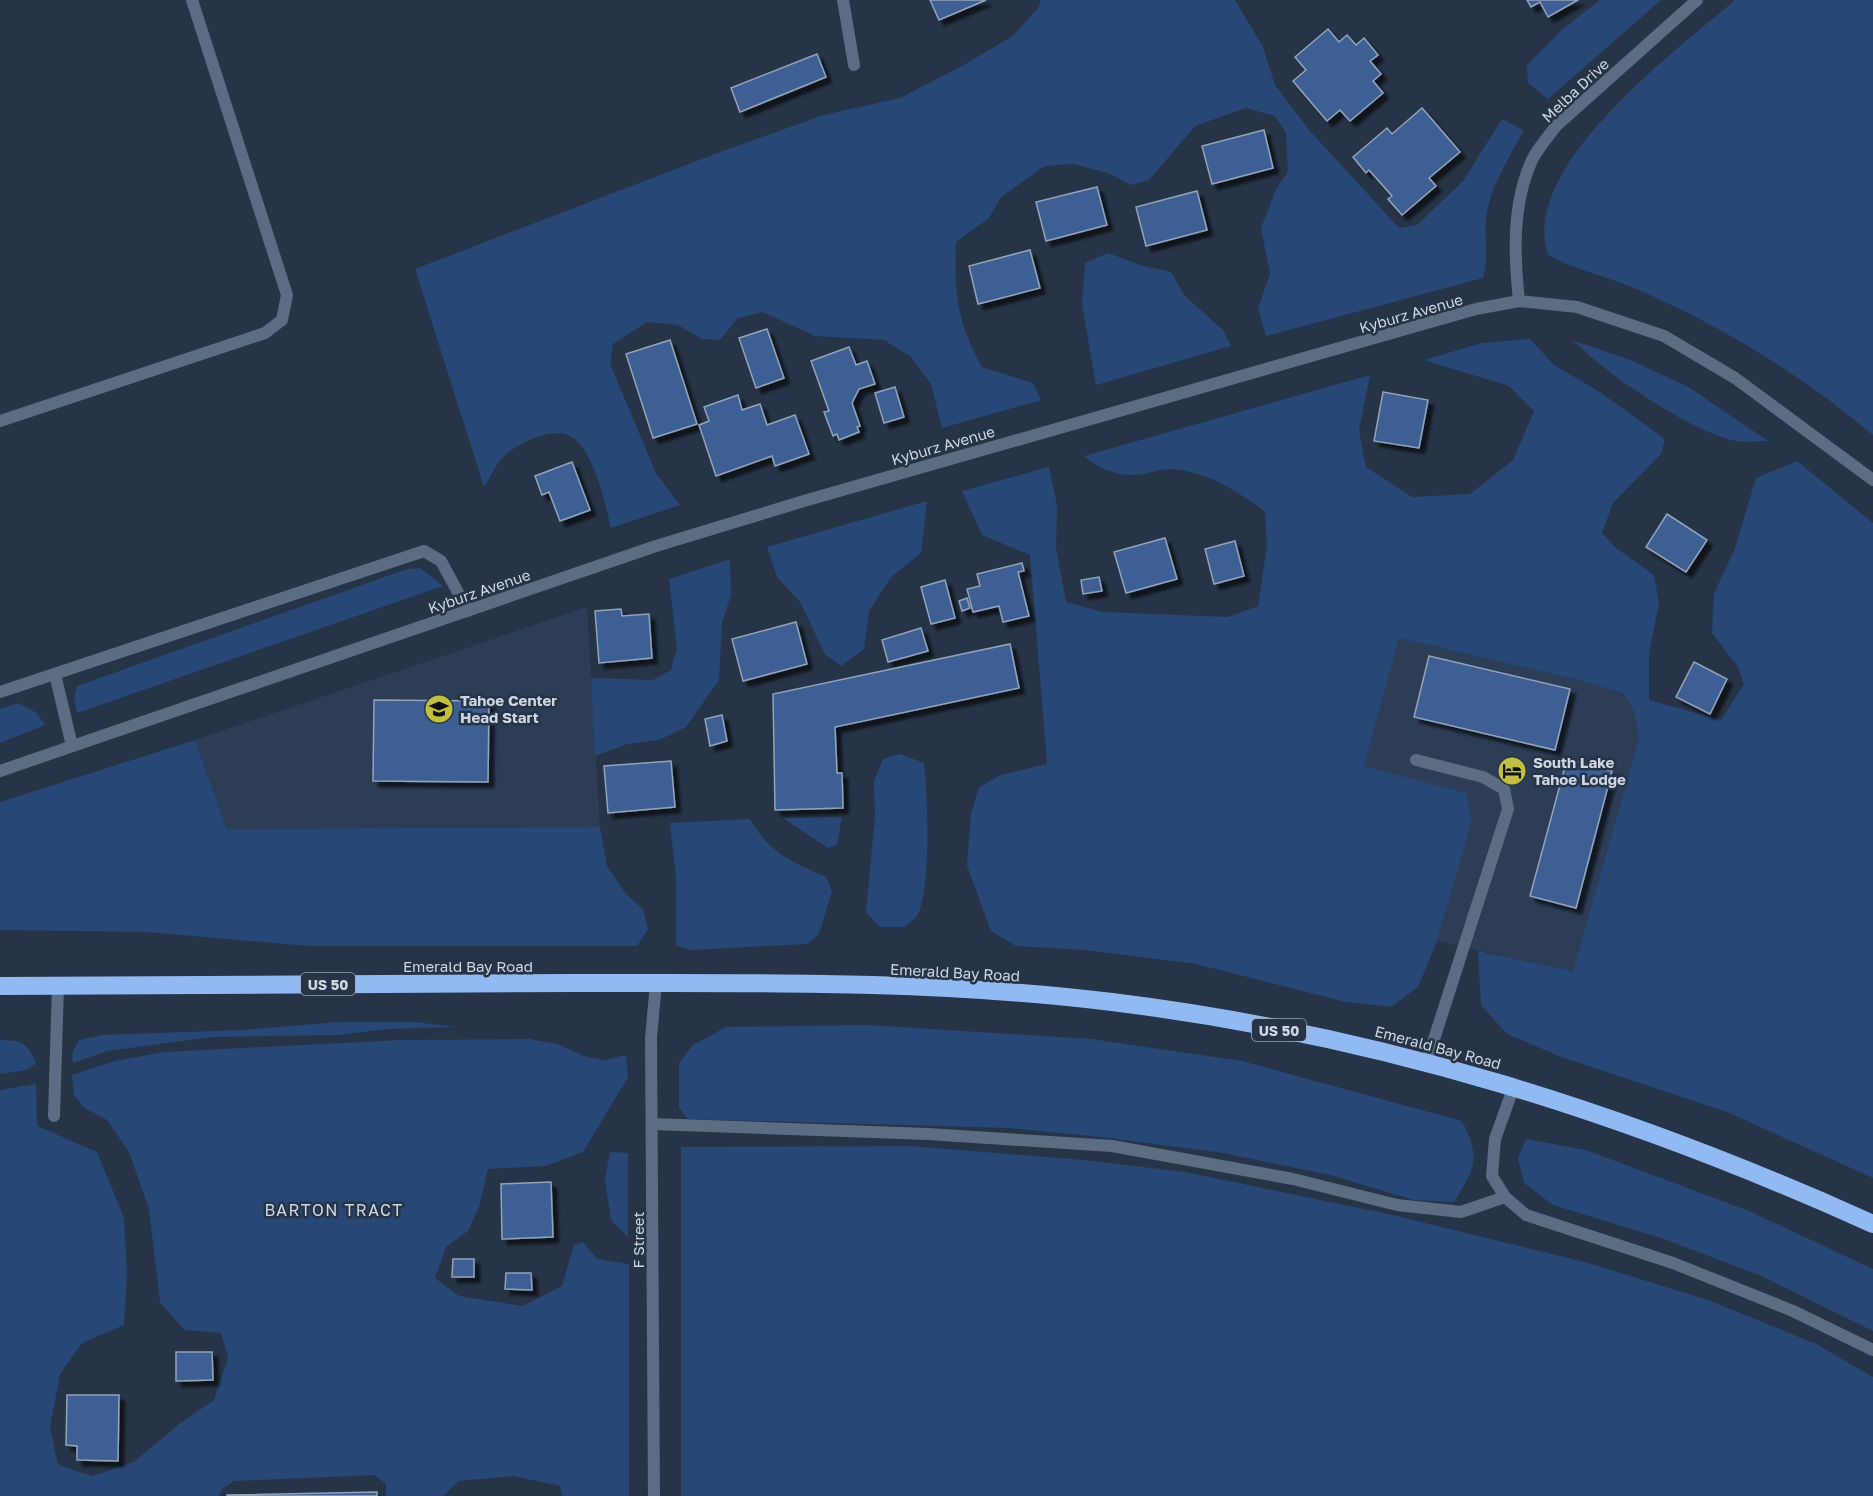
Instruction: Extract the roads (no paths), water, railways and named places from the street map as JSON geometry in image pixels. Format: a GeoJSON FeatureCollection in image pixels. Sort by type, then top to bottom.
{"type":"FeatureCollection","features":[{"type":"Feature","properties":{"kind":"highway","name":"Emerald Bay Road"},"geometry":{"type":"LineString","coordinates":[[0,986],[656,983],[919,987],[1079,999],[1319,1037],[1427,1061],[1618,1120],[1710,1154],[1873,1224]]}},
{"type":"Feature","properties":{"kind":"street"},"geometry":{"type":"LineString","coordinates":[[0,421],[265,333],[282,320],[287,295],[192,0]]}},
{"type":"Feature","properties":{"kind":"street"},"geometry":{"type":"LineString","coordinates":[[843,0],[854,65]]}},
{"type":"Feature","properties":{"kind":"street","name":"Melba Drive"},"geometry":{"type":"LineString","coordinates":[[1519,301],[1514,253],[1520,200],[1533,160],[1556,126],[1697,0]]}},
{"type":"Feature","properties":{"kind":"street","name":"Kyburz Avenue"},"geometry":{"type":"LineString","coordinates":[[0,771],[656,546],[794,504],[1476,309],[1519,301],[1577,307],[1664,336],[1735,378],[1873,480]]}},
{"type":"Feature","properties":{"kind":"street"},"geometry":{"type":"LineString","coordinates":[[0,692],[424,551],[441,561],[468,611]]}},
{"type":"Feature","properties":{"kind":"street"},"geometry":{"type":"LineString","coordinates":[[55,674],[72,746]]}},
{"type":"Feature","properties":{"kind":"street"},"geometry":{"type":"LineString","coordinates":[[1416,760],[1483,777],[1504,789],[1508,809],[1427,1061]]}},
{"type":"Feature","properties":{"kind":"street","name":"F Street"},"geometry":{"type":"LineString","coordinates":[[654,1496],[651,1038],[656,983]]}},
{"type":"Feature","properties":{"kind":"street"},"geometry":{"type":"LineString","coordinates":[[54,1116],[58,986]]}},
{"type":"Feature","properties":{"kind":"street"},"geometry":{"type":"LineString","coordinates":[[1514,1086],[1494,1148],[1492,1176],[1505,1197],[1526,1215],[1673,1263],[1793,1311],[1873,1350]]}},
{"type":"Feature","properties":{"kind":"street"},"geometry":{"type":"LineString","coordinates":[[652,1124],[928,1134],[1112,1146],[1293,1179],[1397,1205],[1461,1212],[1505,1197]]}},
{"type":"Feature","properties":{"kind":"place","name":"Tahoe Center Head Start"},"geometry":{"type":"Point","coordinates":[439,709]}},
{"type":"Feature","properties":{"kind":"place","name":"South Lake Tahoe Lodge"},"geometry":{"type":"Point","coordinates":[1512,771]}},
{"type":"Feature","properties":{"kind":"district","name":"BARTON TRACT"},"geometry":{"type":"Point","coordinates":[334,1210]}}]}
